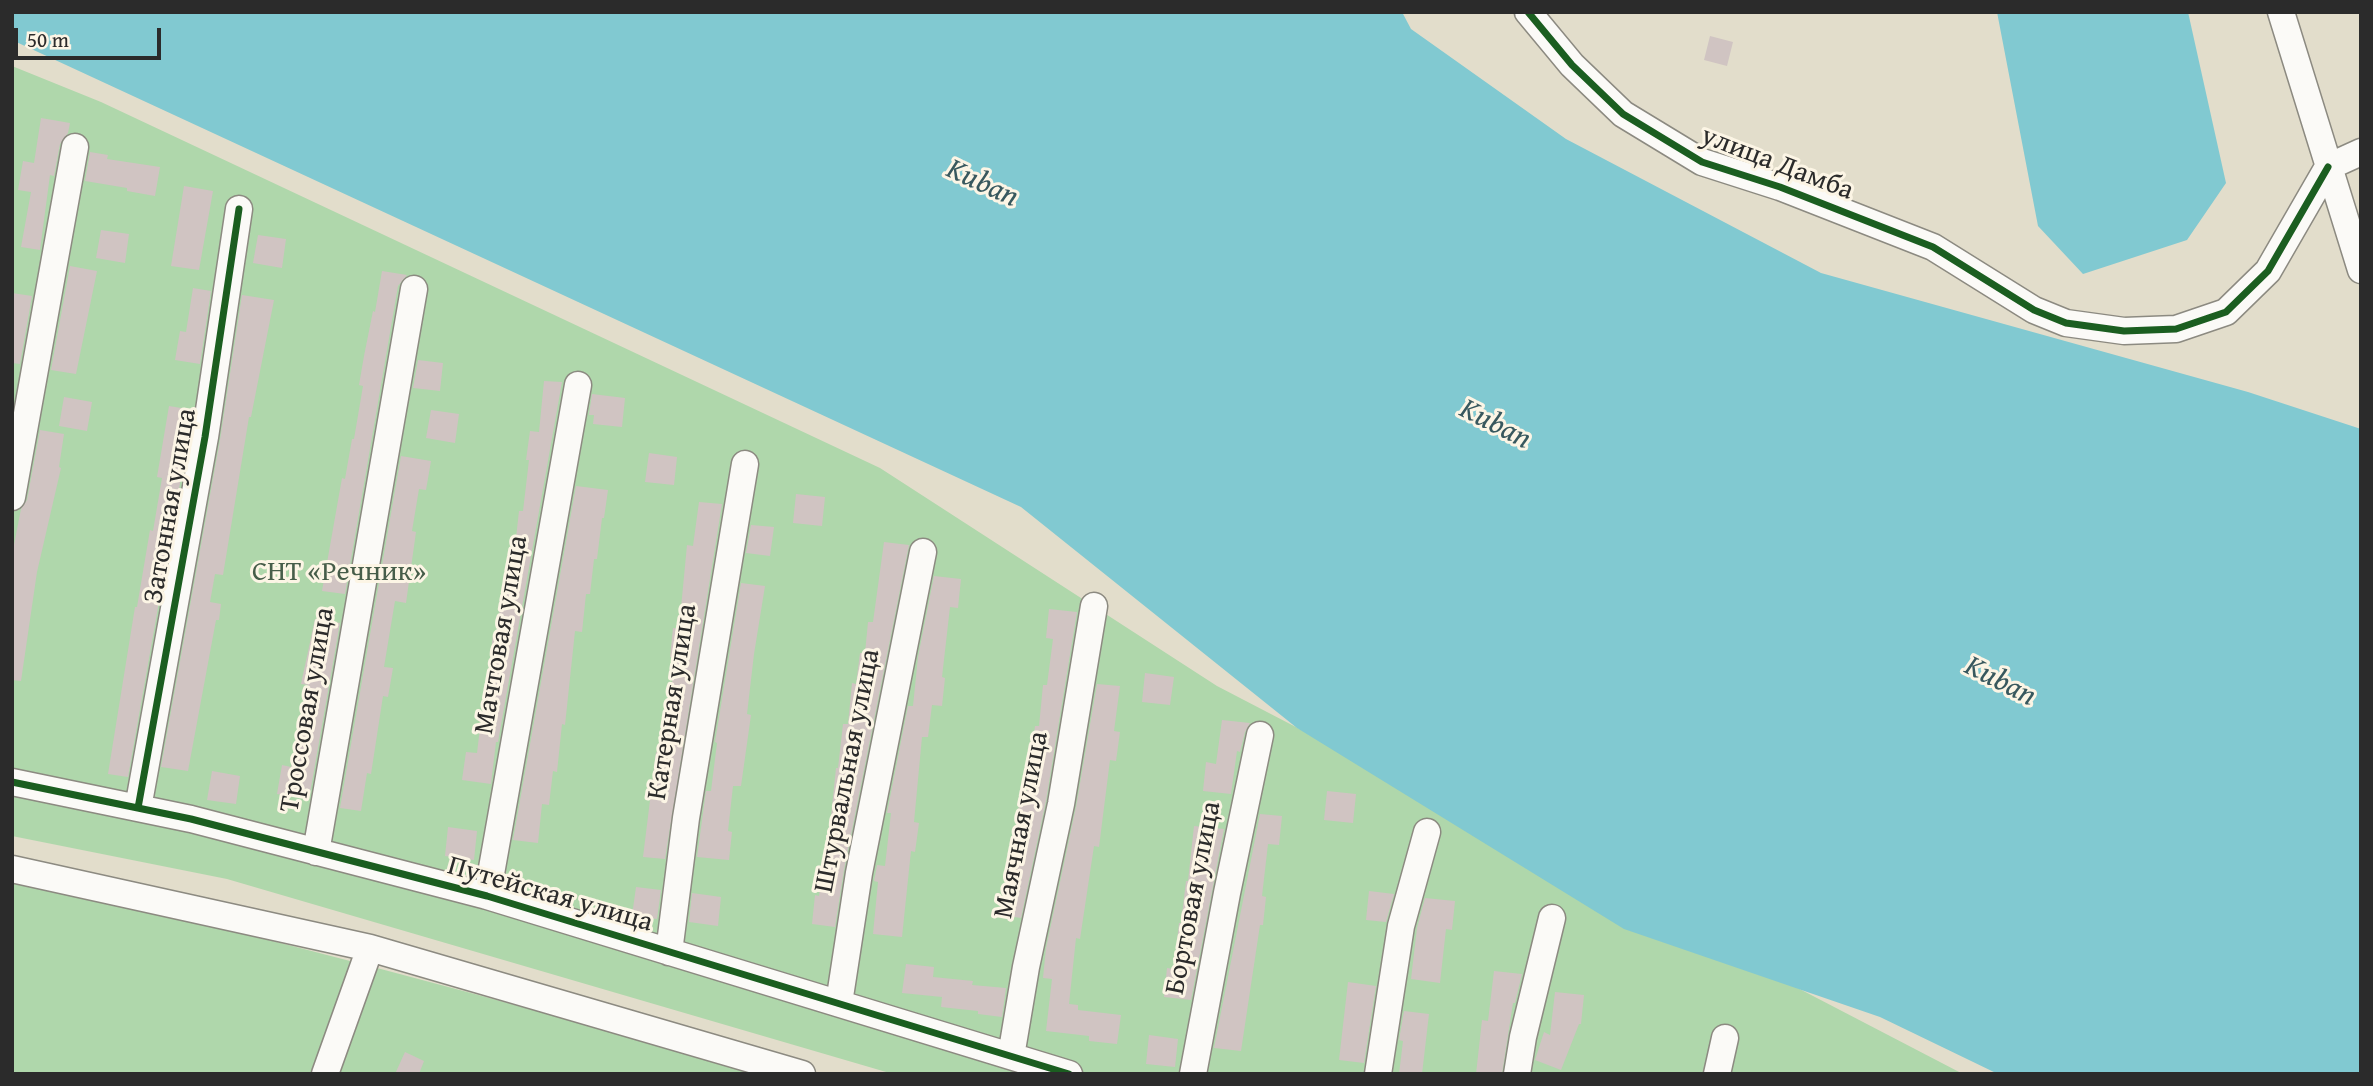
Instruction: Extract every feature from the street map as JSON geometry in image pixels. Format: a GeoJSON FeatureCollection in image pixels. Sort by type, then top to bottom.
{"type":"FeatureCollection","features":[{"type":"Feature","properties":{"kind":"street","name":"улица Дамба"},"geometry":{"type":"LineString","coordinates":[[1528,12],[1572,65],[1623,114],[1702,162],[1780,187],[1933,247],[2034,310],[2066,323],[2124,331],[2176,329],[2226,312],[2268,271],[2328,167]]}},
{"type":"Feature","properties":{"kind":"street"},"geometry":{"type":"LineString","coordinates":[[2281,12],[2361,270]]}},
{"type":"Feature","properties":{"kind":"street"},"geometry":{"type":"LineString","coordinates":[[12,497],[75,148]]}},
{"type":"Feature","properties":{"kind":"street"},"geometry":{"type":"LineString","coordinates":[[2328,167],[2361,152]]}},
{"type":"Feature","properties":{"kind":"street","name":"Затонная улица"},"geometry":{"type":"LineString","coordinates":[[138,808],[205,437],[239,209]]}},
{"type":"Feature","properties":{"kind":"street","name":"Троссовая улица"},"geometry":{"type":"LineString","coordinates":[[316,852],[414,289]]}},
{"type":"Feature","properties":{"kind":"street","name":"Мачтовая улица"},"geometry":{"type":"LineString","coordinates":[[487,896],[579,385]]}},
{"type":"Feature","properties":{"kind":"street","name":"Катерная улица"},"geometry":{"type":"LineString","coordinates":[[669,952],[686,818],[745,464]]}},
{"type":"Feature","properties":{"kind":"street","name":"Штурвальная улица"},"geometry":{"type":"LineString","coordinates":[[839,1003],[859,873],[923,552]]}},
{"type":"Feature","properties":{"kind":"street","name":"Маячная улица"},"geometry":{"type":"LineString","coordinates":[[1011,1056],[1026,967],[1061,804],[1094,606]]}},
{"type":"Feature","properties":{"kind":"street","name":"Бортовая улица"},"geometry":{"type":"LineString","coordinates":[[1193,1074],[1260,736]]}},
{"type":"Feature","properties":{"kind":"street","name":"Путейская улица"},"geometry":{"type":"LineString","coordinates":[[12,782],[138,808],[487,896],[1069,1074]]}},
{"type":"Feature","properties":{"kind":"street"},"geometry":{"type":"LineString","coordinates":[[1378,1074],[1401,926],[1427,832]]}},
{"type":"Feature","properties":{"kind":"street"},"geometry":{"type":"LineString","coordinates":[[12,870],[370,947],[802,1074]]}},
{"type":"Feature","properties":{"kind":"street"},"geometry":{"type":"LineString","coordinates":[[1517,1074],[1523,1037],[1552,918]]}},
{"type":"Feature","properties":{"kind":"street"},"geometry":{"type":"LineString","coordinates":[[325,1074],[370,947]]}},
{"type":"Feature","properties":{"kind":"street"},"geometry":{"type":"LineString","coordinates":[[1717,1074],[1725,1038]]}},
{"type":"Feature","properties":{"kind":"green space","name":"СНТ «Речник»"},"geometry":{"type":"Polygon","coordinates":[[[12,66],[101,102],[880,468],[1217,686],[1963,1074],[893,1074],[227,879],[12,836],[12,66]]]}},
{"type":"Feature","properties":{"kind":"green space"},"geometry":{"type":"Polygon","coordinates":[[[12,879],[386,970],[756,1074],[12,1074],[12,879]]]}},
{"type":"Feature","properties":{"kind":"water","name":"Kuban"},"geometry":{"type":"Polygon","coordinates":[[[12,12],[1402,12],[1411,29],[1566,139],[1821,273],[2248,392],[2361,429],[2361,1074],[1998,1074],[1880,1017],[1624,929],[1297,728],[1021,507],[12,40],[12,12]]]}},
{"type":"Feature","properties":{"kind":"water"},"geometry":{"type":"Polygon","coordinates":[[[1997,12],[2188,12],[2226,183],[2187,240],[2083,274],[2038,226],[1997,12]]]}},
{"type":"Feature","properties":{"kind":"building"},"geometry":{"type":"Polygon","coordinates":[[[1710,36],[1733,42],[1727,66],[1704,60],[1710,36]]]}},
{"type":"Feature","properties":{"kind":"building"},"geometry":{"type":"Polygon","coordinates":[[[41,118],[70,123],[68,133],[60,144],[54,176],[50,175],[40,250],[21,247],[31,192],[18,190],[23,161],[34,163],[41,118]]]}},
{"type":"Feature","properties":{"kind":"building"},"geometry":{"type":"Polygon","coordinates":[[[90,152],[108,155],[107,159],[160,167],[155,196],[85,181],[90,152]]]}},
{"type":"Feature","properties":{"kind":"building"},"geometry":{"type":"Polygon","coordinates":[[[184,186],[213,191],[199,270],[171,266],[184,186]]]}},
{"type":"Feature","properties":{"kind":"building"},"geometry":{"type":"Polygon","coordinates":[[[101,230],[129,234],[125,263],[96,258],[101,230]]]}},
{"type":"Feature","properties":{"kind":"building"},"geometry":{"type":"Polygon","coordinates":[[[258,235],[286,239],[282,268],[253,263],[258,235]]]}},
{"type":"Feature","properties":{"kind":"building"},"geometry":{"type":"Polygon","coordinates":[[[70,266],[97,271],[76,374],[51,370],[70,266]]]}},
{"type":"Feature","properties":{"kind":"building"},"geometry":{"type":"Polygon","coordinates":[[[382,271],[407,275],[398,286],[345,594],[322,591],[342,478],[345,479],[354,439],[363,386],[359,385],[382,271]]]}},
{"type":"Feature","properties":{"kind":"building"},"geometry":{"type":"Polygon","coordinates":[[[193,288],[211,291],[200,364],[175,360],[180,331],[186,332],[193,288]]]}},
{"type":"Feature","properties":{"kind":"building"},"geometry":{"type":"Polygon","coordinates":[[[12,293],[32,296],[20,364],[12,363],[12,293]]]}},
{"type":"Feature","properties":{"kind":"building"},"geometry":{"type":"Polygon","coordinates":[[[242,295],[274,300],[249,417],[223,575],[215,574],[210,602],[221,604],[219,620],[216,620],[188,771],[161,767],[220,440],[242,295]]]}},
{"type":"Feature","properties":{"kind":"building"},"geometry":{"type":"Polygon","coordinates":[[[418,360],[443,363],[440,391],[413,388],[418,360]]]}},
{"type":"Feature","properties":{"kind":"building"},"geometry":{"type":"Polygon","coordinates":[[[544,381],[562,382],[496,742],[491,784],[462,780],[466,752],[477,753],[482,711],[485,711],[493,634],[497,634],[509,556],[514,556],[519,511],[523,511],[530,431],[539,432],[544,381]]]}},
{"type":"Feature","properties":{"kind":"building"},"geometry":{"type":"Polygon","coordinates":[[[592,394],[625,398],[622,427],[593,424],[594,415],[589,415],[592,394]]]}},
{"type":"Feature","properties":{"kind":"building"},"geometry":{"type":"Polygon","coordinates":[[[64,397],[92,402],[87,431],[59,426],[64,397]]]}},
{"type":"Feature","properties":{"kind":"building"},"geometry":{"type":"Polygon","coordinates":[[[169,406],[193,410],[128,777],[108,774],[135,607],[162,478],[157,477],[169,406]]]}},
{"type":"Feature","properties":{"kind":"building"},"geometry":{"type":"Polygon","coordinates":[[[431,410],[459,414],[455,443],[426,438],[431,410]]]}},
{"type":"Feature","properties":{"kind":"building"},"geometry":{"type":"Polygon","coordinates":[[[40,430],[64,434],[61,468],[37,572],[21,681],[12,680],[12,555],[21,509],[27,500],[40,430]]]}},
{"type":"Feature","properties":{"kind":"building"},"geometry":{"type":"Polygon","coordinates":[[[649,453],[677,457],[674,485],[645,482],[649,453]]]}},
{"type":"Feature","properties":{"kind":"building"},"geometry":{"type":"Polygon","coordinates":[[[401,456],[431,461],[426,490],[419,489],[412,531],[416,532],[406,603],[395,601],[384,667],[393,668],[388,697],[383,696],[371,774],[367,773],[361,811],[340,808],[401,456]]]}},
{"type":"Feature","properties":{"kind":"building"},"geometry":{"type":"Polygon","coordinates":[[[576,486],[608,490],[597,559],[594,559],[590,594],[586,594],[582,632],[575,631],[557,772],[553,771],[549,805],[542,804],[538,843],[513,840],[576,486]]]}},
{"type":"Feature","properties":{"kind":"building"},"geometry":{"type":"Polygon","coordinates":[[[796,494],[825,497],[822,526],[793,523],[796,494]]]}},
{"type":"Feature","properties":{"kind":"building"},"geometry":{"type":"Polygon","coordinates":[[[699,502],[722,504],[665,859],[643,857],[656,752],[660,753],[665,708],[669,708],[675,657],[670,657],[673,628],[679,629],[687,545],[693,546],[699,502]]]}},
{"type":"Feature","properties":{"kind":"building"},"geometry":{"type":"Polygon","coordinates":[[[751,525],[774,527],[770,556],[746,553],[751,525]]]}},
{"type":"Feature","properties":{"kind":"building"},"geometry":{"type":"Polygon","coordinates":[[[884,542],[909,545],[835,927],[812,924],[815,895],[819,896],[825,846],[828,846],[843,724],[848,724],[852,683],[856,684],[860,653],[865,653],[868,622],[873,622],[884,542]]]}},
{"type":"Feature","properties":{"kind":"building"},"geometry":{"type":"Polygon","coordinates":[[[934,576],[961,579],[958,608],[950,607],[942,677],[945,678],[942,706],[932,705],[928,737],[922,737],[914,822],[919,823],[915,852],[911,851],[902,937],[873,934],[878,882],[874,881],[877,865],[885,866],[891,813],[887,813],[908,706],[913,706],[918,657],[934,576]]]}},
{"type":"Feature","properties":{"kind":"building"},"geometry":{"type":"Polygon","coordinates":[[[741,583],[765,586],[754,654],[747,714],[751,715],[741,786],[733,786],[728,831],[732,832],[729,860],[697,857],[706,791],[711,791],[715,742],[741,583]]]}},
{"type":"Feature","properties":{"kind":"building"},"geometry":{"type":"Polygon","coordinates":[[[1049,609],[1077,612],[1046,801],[1021,918],[1001,915],[1004,886],[1009,887],[1019,804],[1025,805],[1035,726],[1039,726],[1043,685],[1047,685],[1053,639],[1046,638],[1049,609]]]}},
{"type":"Feature","properties":{"kind":"building"},"geometry":{"type":"Polygon","coordinates":[[[315,619],[340,623],[309,799],[277,794],[282,765],[291,767],[297,732],[300,733],[308,685],[301,684],[315,619]]]}},
{"type":"Feature","properties":{"kind":"building"},"geometry":{"type":"Polygon","coordinates":[[[1145,673],[1174,677],[1170,705],[1142,702],[1145,673]]]}},
{"type":"Feature","properties":{"kind":"building"},"geometry":{"type":"Polygon","coordinates":[[[1097,684],[1120,686],[1114,731],[1120,732],[1116,761],[1110,760],[1099,847],[1094,846],[1080,939],[1076,938],[1069,1004],[1078,1005],[1078,1010],[1121,1015],[1117,1044],[1089,1041],[1089,1036],[1046,1031],[1052,979],[1043,978],[1046,948],[1076,807],[1097,684]]]}},
{"type":"Feature","properties":{"kind":"building"},"geometry":{"type":"Polygon","coordinates":[[[1222,720],[1250,723],[1240,752],[1237,751],[1231,794],[1203,791],[1206,762],[1216,764],[1222,720]]]}},
{"type":"Feature","properties":{"kind":"building"},"geometry":{"type":"Polygon","coordinates":[[[212,771],[240,776],[236,804],[207,800],[212,771]]]}},
{"type":"Feature","properties":{"kind":"building"},"geometry":{"type":"Polygon","coordinates":[[[1327,791],[1356,794],[1353,823],[1324,820],[1327,791]]]}},
{"type":"Feature","properties":{"kind":"building"},"geometry":{"type":"Polygon","coordinates":[[[1260,814],[1282,816],[1279,845],[1268,844],[1262,896],[1266,897],[1263,925],[1260,925],[1241,1051],[1214,1048],[1260,814]]]}},
{"type":"Feature","properties":{"kind":"building"},"geometry":{"type":"Polygon","coordinates":[[[1194,826],[1224,829],[1191,1000],[1164,997],[1167,968],[1174,969],[1194,826]]]}},
{"type":"Feature","properties":{"kind":"building"},"geometry":{"type":"Polygon","coordinates":[[[448,827],[477,831],[474,860],[445,856],[448,827]]]}},
{"type":"Feature","properties":{"kind":"building"},"geometry":{"type":"Polygon","coordinates":[[[636,887],[661,890],[657,919],[632,916],[636,887]]]}},
{"type":"Feature","properties":{"kind":"building"},"geometry":{"type":"Polygon","coordinates":[[[1369,891],[1394,894],[1386,922],[1366,920],[1369,891]]]}},
{"type":"Feature","properties":{"kind":"building"},"geometry":{"type":"Polygon","coordinates":[[[692,893],[721,897],[718,926],[689,922],[692,893]]]}},
{"type":"Feature","properties":{"kind":"building"},"geometry":{"type":"Polygon","coordinates":[[[1425,898],[1455,901],[1452,930],[1446,929],[1440,983],[1411,979],[1417,928],[1425,898]]]}},
{"type":"Feature","properties":{"kind":"building"},"geometry":{"type":"Polygon","coordinates":[[[906,964],[934,967],[933,977],[1006,988],[1002,1017],[941,1007],[942,997],[902,993],[906,964]]]}},
{"type":"Feature","properties":{"kind":"building"},"geometry":{"type":"Polygon","coordinates":[[[1494,971],[1522,974],[1513,1003],[1502,1074],[1476,1074],[1482,1020],[1488,1021],[1494,971]]]}},
{"type":"Feature","properties":{"kind":"building"},"geometry":{"type":"Polygon","coordinates":[[[1348,982],[1376,986],[1364,1063],[1339,1060],[1348,982]]]}},
{"type":"Feature","properties":{"kind":"building"},"geometry":{"type":"Polygon","coordinates":[[[1555,992],[1584,995],[1581,1024],[1561,1070],[1535,1060],[1544,1032],[1550,1035],[1555,992]]]}},
{"type":"Feature","properties":{"kind":"building"},"geometry":{"type":"Polygon","coordinates":[[[1404,1011],[1429,1014],[1422,1074],[1399,1074],[1403,1041],[1399,1040],[1404,1011]]]}},
{"type":"Feature","properties":{"kind":"building"},"geometry":{"type":"Polygon","coordinates":[[[1149,1035],[1178,1039],[1175,1067],[1146,1064],[1149,1035]]]}},
{"type":"Feature","properties":{"kind":"building"},"geometry":{"type":"Polygon","coordinates":[[[405,1052],[424,1061],[419,1074],[395,1074],[405,1052]]]}},
{"type":"Feature","properties":{"kind":"cycle path"},"geometry":{"type":"LineString","coordinates":[[1528,12],[1572,65],[1623,114],[1702,162],[1780,187],[1933,247],[2034,310],[2066,323],[2124,331],[2176,329],[2226,312],[2268,271],[2328,167]]}},
{"type":"Feature","properties":{"kind":"cycle path"},"geometry":{"type":"LineString","coordinates":[[138,808],[205,437],[239,209]]}},
{"type":"Feature","properties":{"kind":"cycle path"},"geometry":{"type":"LineString","coordinates":[[12,782],[191,819],[487,896],[1069,1074]]}}]}
